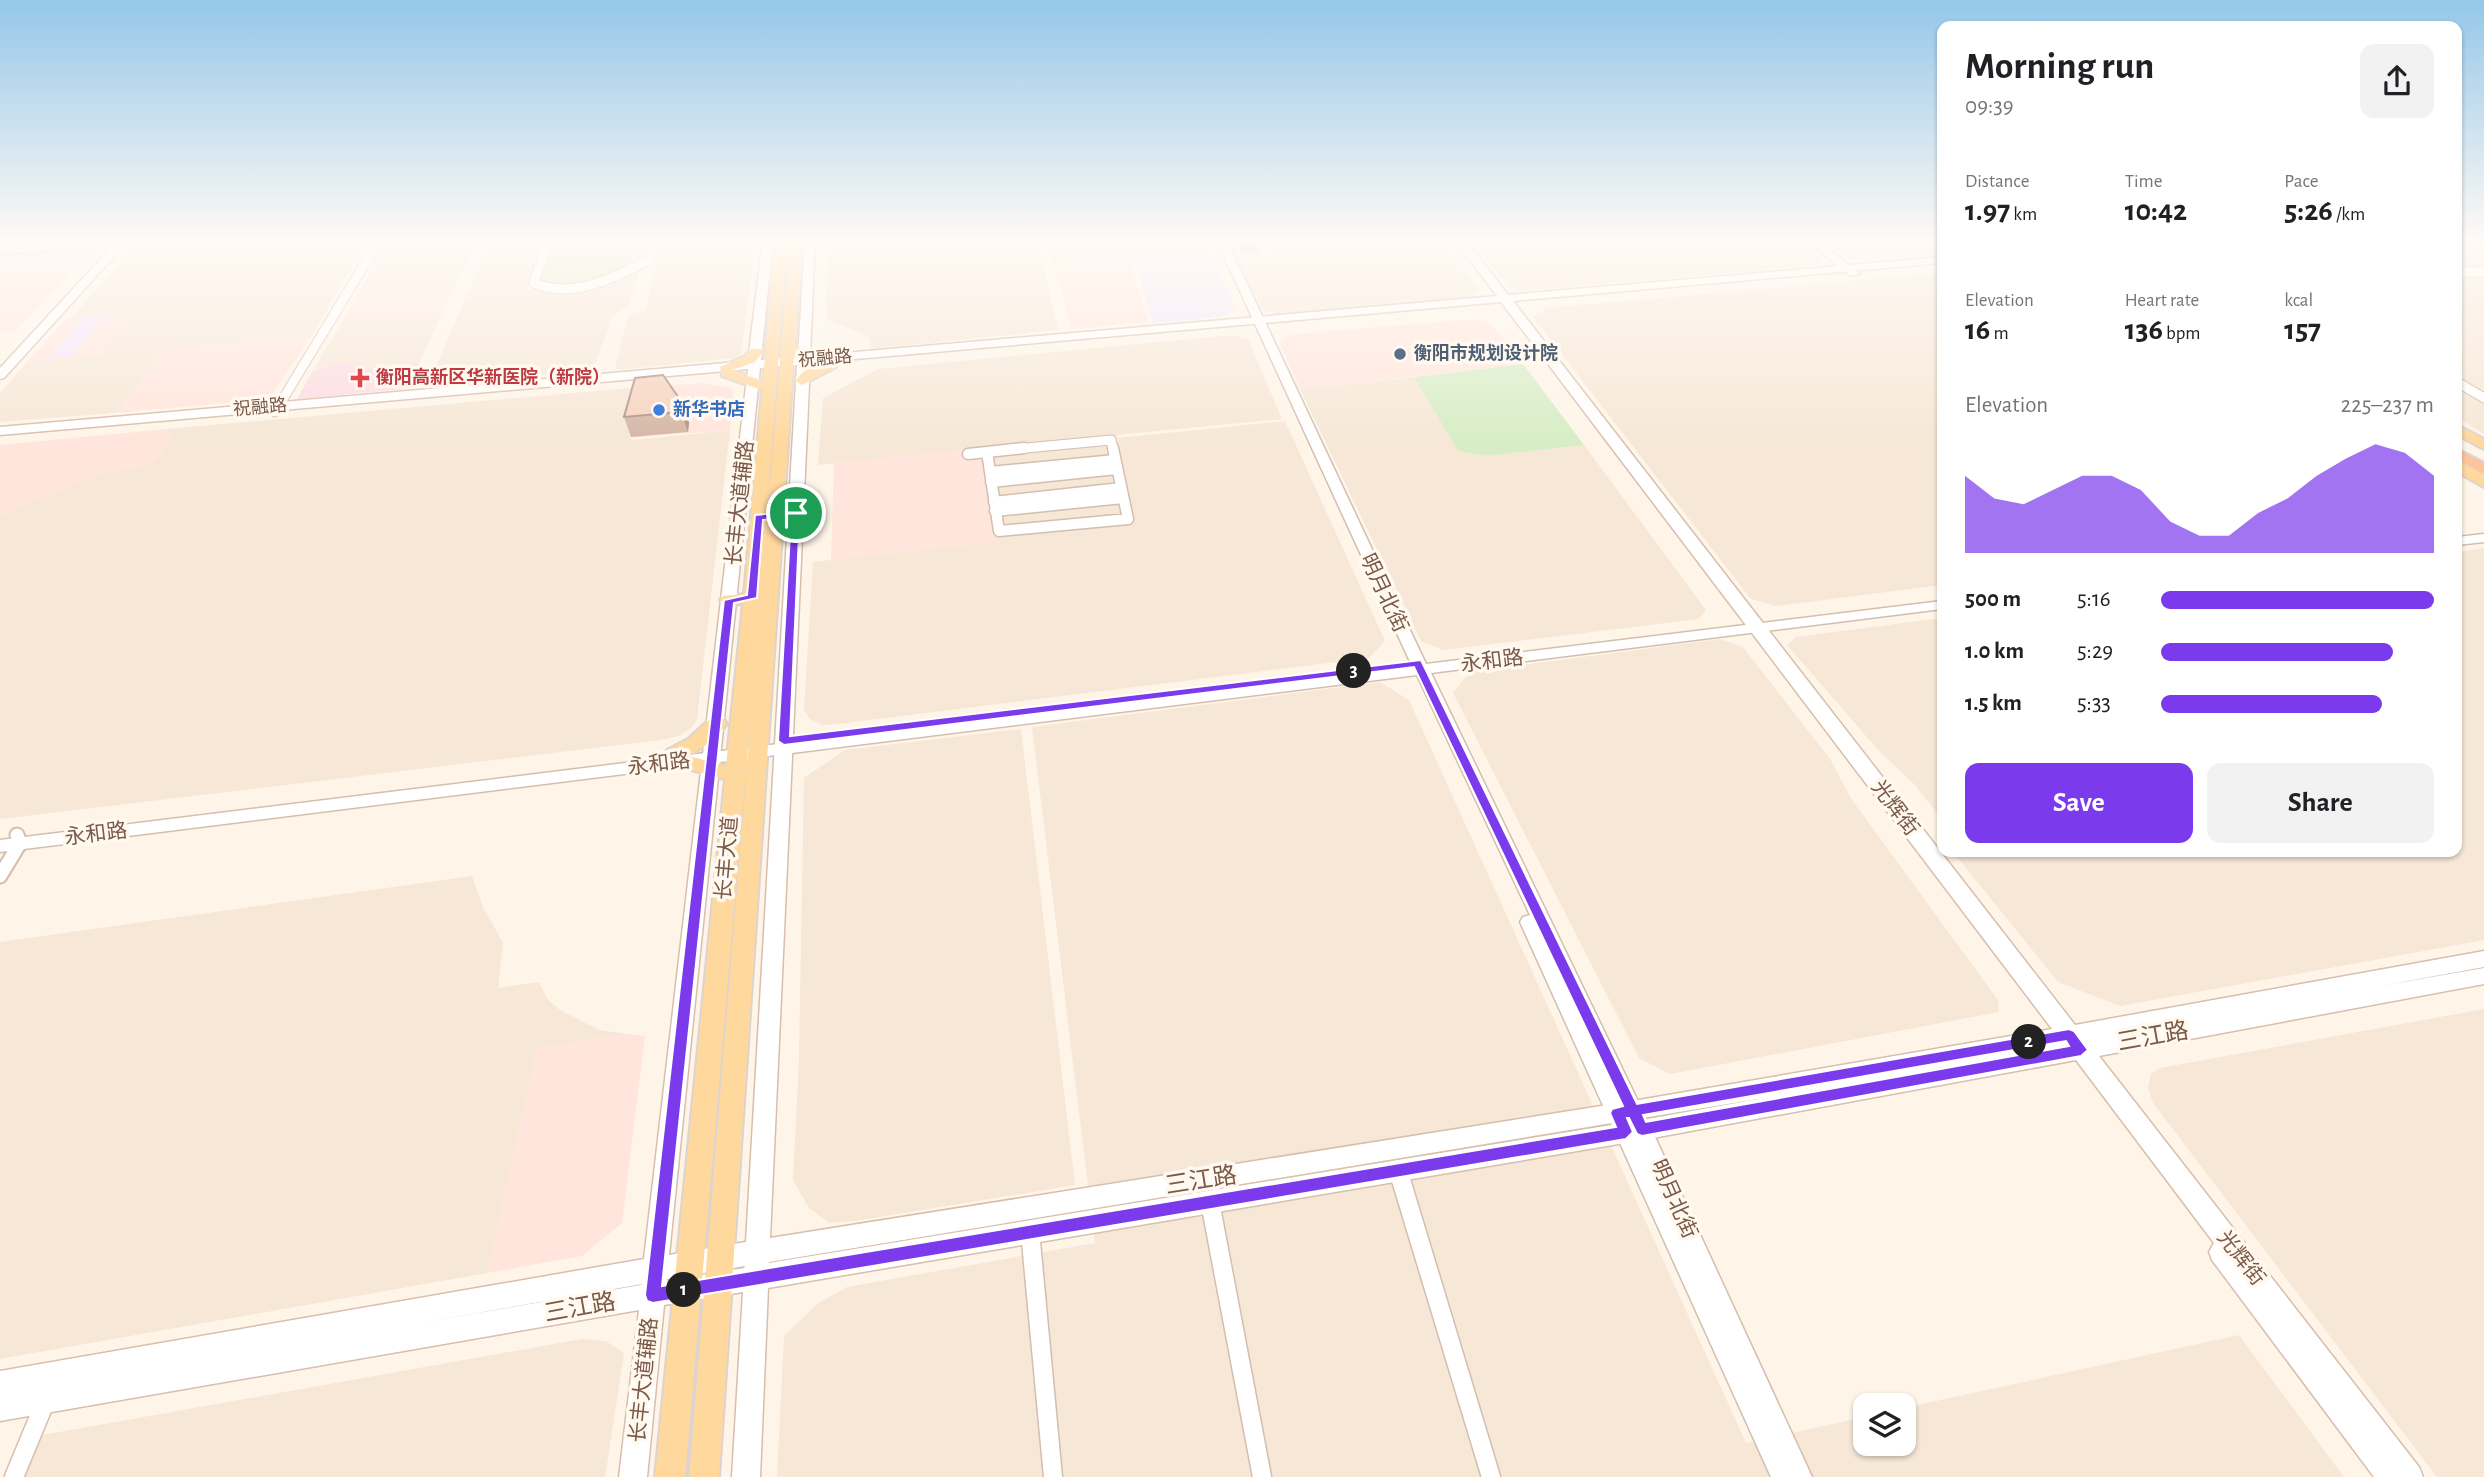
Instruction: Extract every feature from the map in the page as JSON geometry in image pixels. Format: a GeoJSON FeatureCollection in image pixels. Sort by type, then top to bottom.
{"type":"FeatureCollection","features":[{"type":"Feature","properties":{"kind":"highway"},"geometry":{"type":"LineString","coordinates":[[2462,444],[2484,458]]}},
{"type":"Feature","properties":{"kind":"highway"},"geometry":{"type":"LineString","coordinates":[[2462,456],[2484,469]]}},
{"type":"Feature","properties":{"kind":"main road"},"geometry":{"type":"LineString","coordinates":[[0,368],[57,308]]}},
{"type":"Feature","properties":{"kind":"main road"},"geometry":{"type":"LineString","coordinates":[[0,375],[60,308]]}},
{"type":"Feature","properties":{"kind":"main road","name":"长丰大道辅路"},"geometry":{"type":"LineString","coordinates":[[746,1477],[784,745],[777,515],[779,366],[774,308]]}},
{"type":"Feature","properties":{"kind":"main road","name":"长丰大道"},"geometry":{"type":"LineString","coordinates":[[670,1477],[689,1264],[746,754],[777,515],[780,308]]}},
{"type":"Feature","properties":{"kind":"main road","name":"长丰大道"},"geometry":{"type":"LineString","coordinates":[[779,366],[787,308]]}},
{"type":"Feature","properties":{"kind":"main road","name":"长丰大道辅路"},"geometry":{"type":"LineString","coordinates":[[633,1477],[729,600],[793,308]]}},
{"type":"Feature","properties":{"kind":"main road","name":"祝融路"},"geometry":{"type":"LineString","coordinates":[[833,361],[1437,308]]}},
{"type":"Feature","properties":{"kind":"main road","name":"光辉街"},"geometry":{"type":"LineString","coordinates":[[1509,308],[2069,1043],[2391,1477]]}},
{"type":"Feature","properties":{"kind":"main road"},"geometry":{"type":"LineString","coordinates":[[727,370],[750,359],[810,373],[833,361]]}},
{"type":"Feature","properties":{"kind":"main road"},"geometry":{"type":"LineString","coordinates":[[727,370],[833,361]]}},
{"type":"Feature","properties":{"kind":"main road","name":"祝融路"},"geometry":{"type":"LineString","coordinates":[[0,433],[727,370]]}},
{"type":"Feature","properties":{"kind":"main road"},"geometry":{"type":"LineString","coordinates":[[2462,432],[2484,445]]}},
{"type":"Feature","properties":{"kind":"main road"},"geometry":{"type":"LineString","coordinates":[[2462,468],[2484,482]]}},
{"type":"Feature","properties":{"kind":"main road","name":"长丰大道"},"geometry":{"type":"LineString","coordinates":[[704,1477],[720,1258],[752,598],[777,515]]}},
{"type":"Feature","properties":{"kind":"main road"},"geometry":{"type":"LineString","coordinates":[[729,600],[752,598]]}},
{"type":"Feature","properties":{"kind":"main road"},"geometry":{"type":"LineString","coordinates":[[678,758],[717,724]]}},
{"type":"Feature","properties":{"kind":"main road"},"geometry":{"type":"LineString","coordinates":[[678,758],[713,759],[746,754]]}},
{"type":"Feature","properties":{"kind":"main road","name":"三江路"},"geometry":{"type":"LineString","coordinates":[[2069,1043],[2484,958]]}},
{"type":"Feature","properties":{"kind":"main road","name":"三江路"},"geometry":{"type":"LineString","coordinates":[[0,1384],[720,1258],[1629,1121],[2069,1043],[2484,976]]}},
{"type":"Feature","properties":{"kind":"main road","name":"光辉街"},"geometry":{"type":"LineString","coordinates":[[2069,1043],[2409,1477]]}},
{"type":"Feature","properties":{"kind":"main road","name":"三江路"},"geometry":{"type":"LineString","coordinates":[[0,1408],[756,1277],[1398,1170],[1629,1121]]}},
{"type":"Feature","properties":{"kind":"street"},"geometry":{"type":"LineString","coordinates":[[277,409],[338,308]]}},
{"type":"Feature","properties":{"kind":"street","name":"明月北街"},"geometry":{"type":"LineString","coordinates":[[1249,308],[1415,667],[1800,1477]]}},
{"type":"Feature","properties":{"kind":"street","name":"明月北街"},"geometry":{"type":"LineString","coordinates":[[1250,308],[1257,324]]}},
{"type":"Feature","properties":{"kind":"street"},"geometry":{"type":"LineString","coordinates":[[2462,385],[2484,398]]}},
{"type":"Feature","properties":{"kind":"street"},"geometry":{"type":"LineString","coordinates":[[968,454],[987,452],[1111,440],[1128,519],[1004,532],[997,527],[987,452]]}},
{"type":"Feature","properties":{"kind":"street"},"geometry":{"type":"LineString","coordinates":[[990,477],[1116,464]]}},
{"type":"Feature","properties":{"kind":"street"},"geometry":{"type":"LineString","coordinates":[[994,506],[1122,493]]}},
{"type":"Feature","properties":{"kind":"street"},"geometry":{"type":"LineString","coordinates":[[2462,534],[2484,531]]}},
{"type":"Feature","properties":{"kind":"street"},"geometry":{"type":"LineString","coordinates":[[2462,540],[2484,538]]}},
{"type":"Feature","properties":{"kind":"street","name":"永和路"},"geometry":{"type":"LineString","coordinates":[[713,759],[784,745],[1751,625],[1937,599]]}},
{"type":"Feature","properties":{"kind":"street","name":"永和路"},"geometry":{"type":"LineString","coordinates":[[1751,625],[1937,606]]}},
{"type":"Feature","properties":{"kind":"street","name":"永和路"},"geometry":{"type":"LineString","coordinates":[[7,844],[678,758]]}},
{"type":"Feature","properties":{"kind":"street"},"geometry":{"type":"LineString","coordinates":[[0,876],[7,844]]}},
{"type":"Feature","properties":{"kind":"street","name":"明月北街"},"geometry":{"type":"LineString","coordinates":[[1629,1121],[1784,1477]]}},
{"type":"Feature","properties":{"kind":"street"},"geometry":{"type":"LineString","coordinates":[[1398,1170],[1491,1477]]}},
{"type":"Feature","properties":{"kind":"street"},"geometry":{"type":"LineString","coordinates":[[1210,1202],[1262,1477]]}},
{"type":"Feature","properties":{"kind":"street"},"geometry":{"type":"LineString","coordinates":[[1030,1231],[1053,1477]]}},
{"type":"Feature","properties":{"kind":"street"},"geometry":{"type":"LineString","coordinates":[[14,1477],[46,1400]]}},
{"type":"Feature","properties":{"kind":"shaded area"},"geometry":{"type":"Polygon","coordinates":[[[0,308],[38,308],[15,331],[0,333],[0,308]]]}},
{"type":"Feature","properties":{"kind":"shaded area"},"geometry":{"type":"Polygon","coordinates":[[[80,308],[328,308],[311,337],[166,349],[116,413],[0,422],[0,393],[28,361],[101,355],[134,313],[70,319],[80,308]]]}},
{"type":"Feature","properties":{"kind":"shaded area"},"geometry":{"type":"Polygon","coordinates":[[[350,308],[445,308],[442,313],[342,322],[350,308]]]}},
{"type":"Feature","properties":{"kind":"shaded area"},"geometry":{"type":"Polygon","coordinates":[[[461,308],[624,308],[612,317],[593,370],[431,385],[429,382],[461,308]]]}},
{"type":"Feature","properties":{"kind":"shaded area"},"geometry":{"type":"Polygon","coordinates":[[[647,308],[747,308],[741,354],[736,358],[618,370],[615,367],[629,314],[646,311],[647,308]]]}},
{"type":"Feature","properties":{"kind":"shaded area"},"geometry":{"type":"Polygon","coordinates":[[[826,308],[1053,308],[1058,330],[870,349],[870,339],[865,335],[826,319],[826,308]]]}},
{"type":"Feature","properties":{"kind":"shaded area"},"geometry":{"type":"Polygon","coordinates":[[[1066,308],[1144,308],[1149,322],[1071,329],[1066,308]]]}},
{"type":"Feature","properties":{"kind":"shaded area"},"geometry":{"type":"Polygon","coordinates":[[[1148,308],[1236,309],[1220,317],[1153,323],[1148,308]]]}},
{"type":"Feature","properties":{"kind":"shaded area"},"geometry":{"type":"Polygon","coordinates":[[[1262,308],[1364,308],[1282,315],[1262,308]]]}},
{"type":"Feature","properties":{"kind":"shaded area"},"geometry":{"type":"Polygon","coordinates":[[[1546,308],[1937,308],[1937,586],[1776,606],[1751,599],[1533,317],[1546,308]]]}},
{"type":"Feature","properties":{"kind":"shaded area"},"geometry":{"type":"Polygon","coordinates":[[[2462,308],[2484,308],[2484,434],[2462,420],[2462,308]]]}},
{"type":"Feature","properties":{"kind":"shaded area"},"geometry":{"type":"Polygon","coordinates":[[[135,313],[101,355],[28,361],[66,319],[135,313]]]}},
{"type":"Feature","properties":{"kind":"shaded area"},"geometry":{"type":"Polygon","coordinates":[[[442,313],[421,359],[411,361],[408,365],[356,370],[360,361],[330,364],[313,370],[342,322],[442,313]]]}},
{"type":"Feature","properties":{"kind":"shaded area"},"geometry":{"type":"Polygon","coordinates":[[[105,316],[71,357],[47,359],[65,339],[73,336],[68,336],[81,318],[105,316]]]}},
{"type":"Feature","properties":{"kind":"shaded area","name":"衡阳市规划设计院"},"geometry":{"type":"Polygon","coordinates":[[[1475,319],[1491,324],[1523,364],[1300,389],[1280,343],[1285,337],[1296,334],[1475,319]]]}},
{"type":"Feature","properties":{"kind":"shaded area"},"geometry":{"type":"Polygon","coordinates":[[[1233,335],[1248,339],[1282,419],[1116,435],[1117,438],[1285,421],[1385,641],[1369,658],[837,724],[823,725],[810,719],[804,710],[813,562],[993,542],[982,448],[818,465],[823,398],[878,369],[1233,335]]]}},
{"type":"Feature","properties":{"kind":"shaded area"},"geometry":{"type":"Polygon","coordinates":[[[311,337],[273,393],[249,401],[116,413],[166,349],[311,337]]]}},
{"type":"Feature","properties":{"kind":"shaded area","name":"衡阳高新区华新医院（新院）"},"geometry":{"type":"Polygon","coordinates":[[[421,359],[408,386],[403,389],[297,399],[313,370],[330,364],[361,361],[357,370],[408,365],[411,361],[421,359]]]}},
{"type":"Feature","properties":{"kind":"shaded area"},"geometry":{"type":"Polygon","coordinates":[[[1414,377],[1458,451],[1486,456],[1584,445],[1706,610],[1699,619],[1443,650],[1421,641],[1300,389],[1414,377]]]}},
{"type":"Feature","properties":{"kind":"shaded area"},"geometry":{"type":"Polygon","coordinates":[[[704,383],[733,389],[730,430],[629,438],[641,387],[704,383]]]}},
{"type":"Feature","properties":{"kind":"shaded area"},"geometry":{"type":"Polygon","coordinates":[[[641,387],[629,437],[634,440],[730,430],[697,719],[691,728],[679,736],[661,740],[0,819],[0,515],[108,471],[136,468],[155,461],[170,439],[165,429],[641,387]]]}},
{"type":"Feature","properties":{"kind":"shaded area"},"geometry":{"type":"Polygon","coordinates":[[[165,429],[170,438],[155,461],[136,468],[108,471],[0,515],[0,445],[165,429]]]}},
{"type":"Feature","properties":{"kind":"shaded area"},"geometry":{"type":"Polygon","coordinates":[[[982,448],[993,542],[831,560],[834,463],[982,448]]]}},
{"type":"Feature","properties":{"kind":"shaded area"},"geometry":{"type":"Polygon","coordinates":[[[2484,548],[2484,940],[2120,1006],[2058,982],[1957,857],[2462,857],[2462,551],[2484,548]]]}},
{"type":"Feature","properties":{"kind":"shaded area"},"geometry":{"type":"Polygon","coordinates":[[[1937,619],[1937,815],[1914,784],[1879,751],[1787,645],[1796,637],[1937,619]]]}},
{"type":"Feature","properties":{"kind":"shaded area"},"geometry":{"type":"Polygon","coordinates":[[[1720,639],[1743,647],[1830,759],[1852,800],[1998,1000],[1999,1012],[1670,1074],[1639,1058],[1453,693],[1470,672],[1720,639]]]}},
{"type":"Feature","properties":{"kind":"shaded area"},"geometry":{"type":"Polygon","coordinates":[[[1380,682],[1409,700],[1746,1443],[1853,1420],[1853,1456],[1916,1456],[1916,1405],[2239,1335],[2344,1477],[777,1477],[784,1336],[817,1304],[847,1287],[1095,1243],[1032,727],[1380,682]]]}},
{"type":"Feature","properties":{"kind":"shaded area"},"geometry":{"type":"Polygon","coordinates":[[[1021,729],[1075,1185],[829,1223],[809,1208],[793,1180],[799,1058],[804,778],[845,750],[1021,729]]]}},
{"type":"Feature","properties":{"kind":"shaded area"},"geometry":{"type":"Polygon","coordinates":[[[472,876],[483,907],[503,943],[498,988],[539,982],[548,1000],[560,1010],[599,1030],[628,1034],[537,1048],[487,1273],[0,1359],[0,942],[472,876]]]}},
{"type":"Feature","properties":{"kind":"shaded area"},"geometry":{"type":"Polygon","coordinates":[[[2484,1009],[2484,1477],[2437,1477],[2153,1103],[2148,1088],[2151,1074],[2160,1068],[2484,1009]]]}},
{"type":"Feature","properties":{"kind":"shaded area"},"geometry":{"type":"Polygon","coordinates":[[[628,1034],[645,1036],[622,1223],[582,1256],[487,1273],[537,1048],[628,1034]]]}},
{"type":"Feature","properties":{"kind":"shaded area"},"geometry":{"type":"Polygon","coordinates":[[[582,1339],[606,1341],[624,1353],[605,1477],[21,1477],[37,1436],[582,1339]]]}},
{"type":"Feature","properties":{"kind":"green space"},"geometry":{"type":"Polygon","coordinates":[[[1523,364],[1584,445],[1486,456],[1458,451],[1414,377],[1523,364]]]}},
{"type":"Feature","properties":{"kind":"building"},"geometry":{"type":"Polygon","coordinates":[[[663,375],[683,404],[681,412],[624,417],[635,378],[663,375]]]}},
{"type":"Feature","properties":{"kind":"place","name":"衡阳市规划设计院"},"geometry":{"type":"Point","coordinates":[1400,354]}},
{"type":"Feature","properties":{"kind":"place","name":"衡阳高新区华新医院（新院）"},"geometry":{"type":"Point","coordinates":[360,378]}},
{"type":"Feature","properties":{"kind":"place","name":"新华书店"},"geometry":{"type":"Point","coordinates":[659,410]}},
{"type":"Feature","properties":{"kind":"route"},"geometry":{"type":"LineString","coordinates":[[796,513],[759,517],[752,598],[729,600],[653,1295],[1626,1132],[1617,1113],[1633,1111],[2069,1035],[2081,1050],[1642,1129],[1633,1111],[1513,865],[1417,663],[784,741],[796,513]]}}]}
